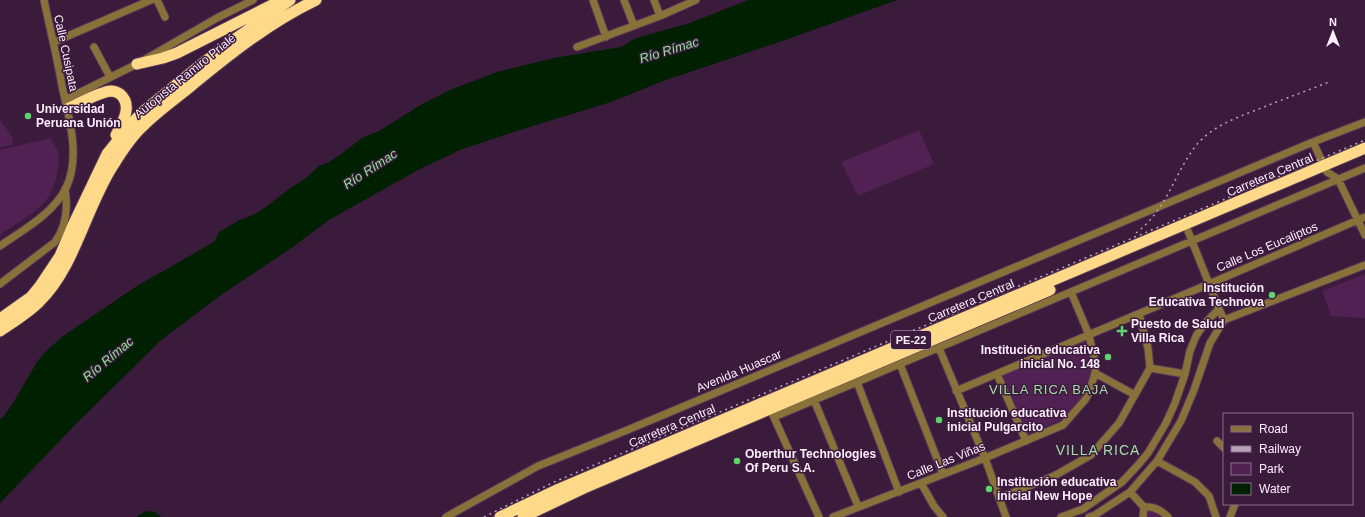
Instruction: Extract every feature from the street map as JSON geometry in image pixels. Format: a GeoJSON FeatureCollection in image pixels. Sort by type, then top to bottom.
{"type":"FeatureCollection","features":[{"type":"Feature","properties":{"kind":"highway","name":"Autopista Ramiro Prialé"},"geometry":{"type":"LineString","coordinates":[[0,331],[39,303],[48,292],[69,260],[112,166],[143,126],[204,75],[263,31],[296,10],[316,0]]}},
{"type":"Feature","properties":{"kind":"highway"},"geometry":{"type":"LineString","coordinates":[[137,64],[177,53],[276,2],[289,1]]}},
{"type":"Feature","properties":{"kind":"highway","name":"Autopista Ramiro Prialé"},"geometry":{"type":"LineString","coordinates":[[0,319],[31,297],[40,286],[60,256],[74,223],[108,154],[132,122],[238,36],[289,1]]}},
{"type":"Feature","properties":{"kind":"highway"},"geometry":{"type":"LineString","coordinates":[[66,104],[112,91],[125,100],[125,116],[108,154]]}},
{"type":"Feature","properties":{"kind":"highway","name":"Carretera Central"},"geometry":{"type":"LineString","coordinates":[[500,517],[559,488],[810,392],[1190,236],[1365,148]]}},
{"type":"Feature","properties":{"kind":"highway","name":"Carretera Central"},"geometry":{"type":"LineString","coordinates":[[523,517],[584,488],[772,413],[810,392],[1325,169],[1365,156]]}},
{"type":"Feature","properties":{"kind":"street","name":"Calle Cusipata"},"geometry":{"type":"LineString","coordinates":[[0,246],[39,219],[50,208],[65,189],[71,173],[73,155],[66,104],[44,0]]}},
{"type":"Feature","properties":{"kind":"street"},"geometry":{"type":"LineString","coordinates":[[54,42],[151,0]]}},
{"type":"Feature","properties":{"kind":"street"},"geometry":{"type":"LineString","coordinates":[[157,0],[165,17]]}},
{"type":"Feature","properties":{"kind":"street"},"geometry":{"type":"LineString","coordinates":[[66,104],[110,77],[137,64],[217,18],[253,0]]}},
{"type":"Feature","properties":{"kind":"street"},"geometry":{"type":"LineString","coordinates":[[593,0],[606,37]]}},
{"type":"Feature","properties":{"kind":"street"},"geometry":{"type":"LineString","coordinates":[[624,0],[634,26]]}},
{"type":"Feature","properties":{"kind":"street"},"geometry":{"type":"LineString","coordinates":[[654,0],[660,16]]}},
{"type":"Feature","properties":{"kind":"street"},"geometry":{"type":"LineString","coordinates":[[577,47],[660,16],[686,2],[696,0]]}},
{"type":"Feature","properties":{"kind":"street"},"geometry":{"type":"LineString","coordinates":[[94,47],[110,77]]}},
{"type":"Feature","properties":{"kind":"street","name":"Avenida Huascar"},"geometry":{"type":"LineString","coordinates":[[446,517],[538,466],[625,431],[1313,142],[1365,122]]}},
{"type":"Feature","properties":{"kind":"street"},"geometry":{"type":"LineString","coordinates":[[1313,142],[1325,169],[1338,179],[1365,235]]}},
{"type":"Feature","properties":{"kind":"street"},"geometry":{"type":"LineString","coordinates":[[858,506],[810,392],[857,382],[1071,292],[1190,236],[1365,168]]}},
{"type":"Feature","properties":{"kind":"street"},"geometry":{"type":"LineString","coordinates":[[0,284],[55,242],[61,234],[64,225],[67,197],[65,189]]}},
{"type":"Feature","properties":{"kind":"street","name":"Calle Los Eucaliptos"},"geometry":{"type":"LineString","coordinates":[[956,391],[1365,216]]}},
{"type":"Feature","properties":{"kind":"street"},"geometry":{"type":"LineString","coordinates":[[1190,236],[1224,320]]}},
{"type":"Feature","properties":{"kind":"street"},"geometry":{"type":"LineString","coordinates":[[1083,509],[1091,511],[1093,516],[1130,492],[1157,461],[1181,420],[1194,390],[1210,343],[1224,320],[1365,265]]}},
{"type":"Feature","properties":{"kind":"street","name":"Calle Las Viñas"},"geometry":{"type":"LineString","coordinates":[[833,517],[858,506],[921,484],[1063,425],[1085,400],[1089,393],[1095,373],[1096,362],[1089,335],[1071,292]]}},
{"type":"Feature","properties":{"kind":"street"},"geometry":{"type":"LineString","coordinates":[[1062,517],[1083,509],[1122,482],[1148,453],[1166,424],[1175,403],[1185,374],[1190,351],[1196,336],[1205,323],[1219,309]]}},
{"type":"Feature","properties":{"kind":"street"},"geometry":{"type":"LineString","coordinates":[[999,498],[1054,476],[1091,455],[1119,423],[1150,368],[1148,348],[1139,314]]}},
{"type":"Feature","properties":{"kind":"street"},"geometry":{"type":"LineString","coordinates":[[939,348],[985,458],[1006,517]]}},
{"type":"Feature","properties":{"kind":"street"},"geometry":{"type":"LineString","coordinates":[[900,364],[943,474]]}},
{"type":"Feature","properties":{"kind":"street"},"geometry":{"type":"LineString","coordinates":[[1150,368],[1185,374]]}},
{"type":"Feature","properties":{"kind":"street"},"geometry":{"type":"LineString","coordinates":[[1095,373],[1135,395]]}},
{"type":"Feature","properties":{"kind":"street"},"geometry":{"type":"LineString","coordinates":[[997,374],[1026,441]]}},
{"type":"Feature","properties":{"kind":"street"},"geometry":{"type":"LineString","coordinates":[[857,382],[899,492]]}},
{"type":"Feature","properties":{"kind":"street"},"geometry":{"type":"LineString","coordinates":[[772,413],[819,517]]}},
{"type":"Feature","properties":{"kind":"street"},"geometry":{"type":"LineString","coordinates":[[1217,441],[1223,447]]}},
{"type":"Feature","properties":{"kind":"street"},"geometry":{"type":"LineString","coordinates":[[1157,461],[1195,482],[1209,496],[1216,517]]}},
{"type":"Feature","properties":{"kind":"street"},"geometry":{"type":"LineString","coordinates":[[921,484],[934,506],[943,517]]}},
{"type":"Feature","properties":{"kind":"street"},"geometry":{"type":"LineString","coordinates":[[1130,492],[1144,507],[1143,517]]}},
{"type":"Feature","properties":{"kind":"street"},"geometry":{"type":"LineString","coordinates":[[1230,517],[1234,505]]}},
{"type":"Feature","properties":{"kind":"street"},"geometry":{"type":"LineString","coordinates":[[1144,507],[1149,506],[1157,508],[1168,517]]}},
{"type":"Feature","properties":{"kind":"green space"},"geometry":{"type":"Polygon","coordinates":[[[0,120],[13,138],[12,145],[0,147],[0,120]]]}},
{"type":"Feature","properties":{"kind":"green space"},"geometry":{"type":"Polygon","coordinates":[[[919,130],[934,164],[858,196],[841,162],[919,130]]]}},
{"type":"Feature","properties":{"kind":"green space"},"geometry":{"type":"Polygon","coordinates":[[[51,138],[58,152],[59,158],[56,180],[47,200],[39,208],[0,235],[0,150],[51,138]]]}},
{"type":"Feature","properties":{"kind":"green space"},"geometry":{"type":"Polygon","coordinates":[[[1365,274],[1365,318],[1331,316],[1322,291],[1365,274]]]}},
{"type":"Feature","properties":{"kind":"green space"},"geometry":{"type":"Polygon","coordinates":[[[1087,337],[1091,374],[1082,397],[1063,419],[1026,436],[1000,374],[1087,337]]]}},
{"type":"Feature","properties":{"kind":"green space"},"geometry":{"type":"Polygon","coordinates":[[[1153,509],[1166,517],[1145,517],[1146,512],[1153,509]]]}},
{"type":"Feature","properties":{"kind":"water","name":"Río Rímac"},"geometry":{"type":"Polygon","coordinates":[[[748,0],[897,0],[663,81],[611,102],[460,150],[418,170],[350,208],[329,220],[290,249],[221,295],[160,341],[74,426],[0,503],[0,419],[4,416],[13,403],[43,354],[63,336],[137,286],[214,242],[219,232],[266,207],[306,178],[319,166],[340,155],[362,138],[379,131],[419,106],[450,90],[497,72],[554,58],[621,47],[636,38],[690,23],[748,0]]]}},
{"type":"Feature","properties":{"kind":"water"},"geometry":{"type":"Polygon","coordinates":[[[146,511],[155,512],[161,517],[136,517],[146,511]]]}},
{"type":"Feature","properties":{"kind":"railway"},"geometry":{"type":"LineString","coordinates":[[1136,233],[1155,215],[1192,151],[1207,134],[1227,122],[1329,82]]}},
{"type":"Feature","properties":{"kind":"railway"},"geometry":{"type":"LineString","coordinates":[[484,517],[554,482],[1365,140]]}},
{"type":"Feature","properties":{"kind":"place","name":"Universidad Peruana Unión"},"geometry":{"type":"Point","coordinates":[28,116]}},
{"type":"Feature","properties":{"kind":"place","name":"Institución Educativa Technova"},"geometry":{"type":"Point","coordinates":[1272,295]}},
{"type":"Feature","properties":{"kind":"place","name":"Puesto de Salud Villa Rica"},"geometry":{"type":"Point","coordinates":[1122,331]}},
{"type":"Feature","properties":{"kind":"place","name":"Institución educativa inicial No. 148"},"geometry":{"type":"Point","coordinates":[1108,357]}},
{"type":"Feature","properties":{"kind":"place","name":"Institución educativa inicial Pulgarcito"},"geometry":{"type":"Point","coordinates":[939,420]}},
{"type":"Feature","properties":{"kind":"place","name":"Oberthur Technologies Of Peru S.A."},"geometry":{"type":"Point","coordinates":[737,461]}},
{"type":"Feature","properties":{"kind":"place","name":"Institución educativa inicial New Hope"},"geometry":{"type":"Point","coordinates":[989,489]}},
{"type":"Feature","properties":{"kind":"district","name":"VILLA RICA BAJA"},"geometry":{"type":"Point","coordinates":[1049,389]}},
{"type":"Feature","properties":{"kind":"district","name":"VILLA RICA"},"geometry":{"type":"Point","coordinates":[1098,450]}}]}
